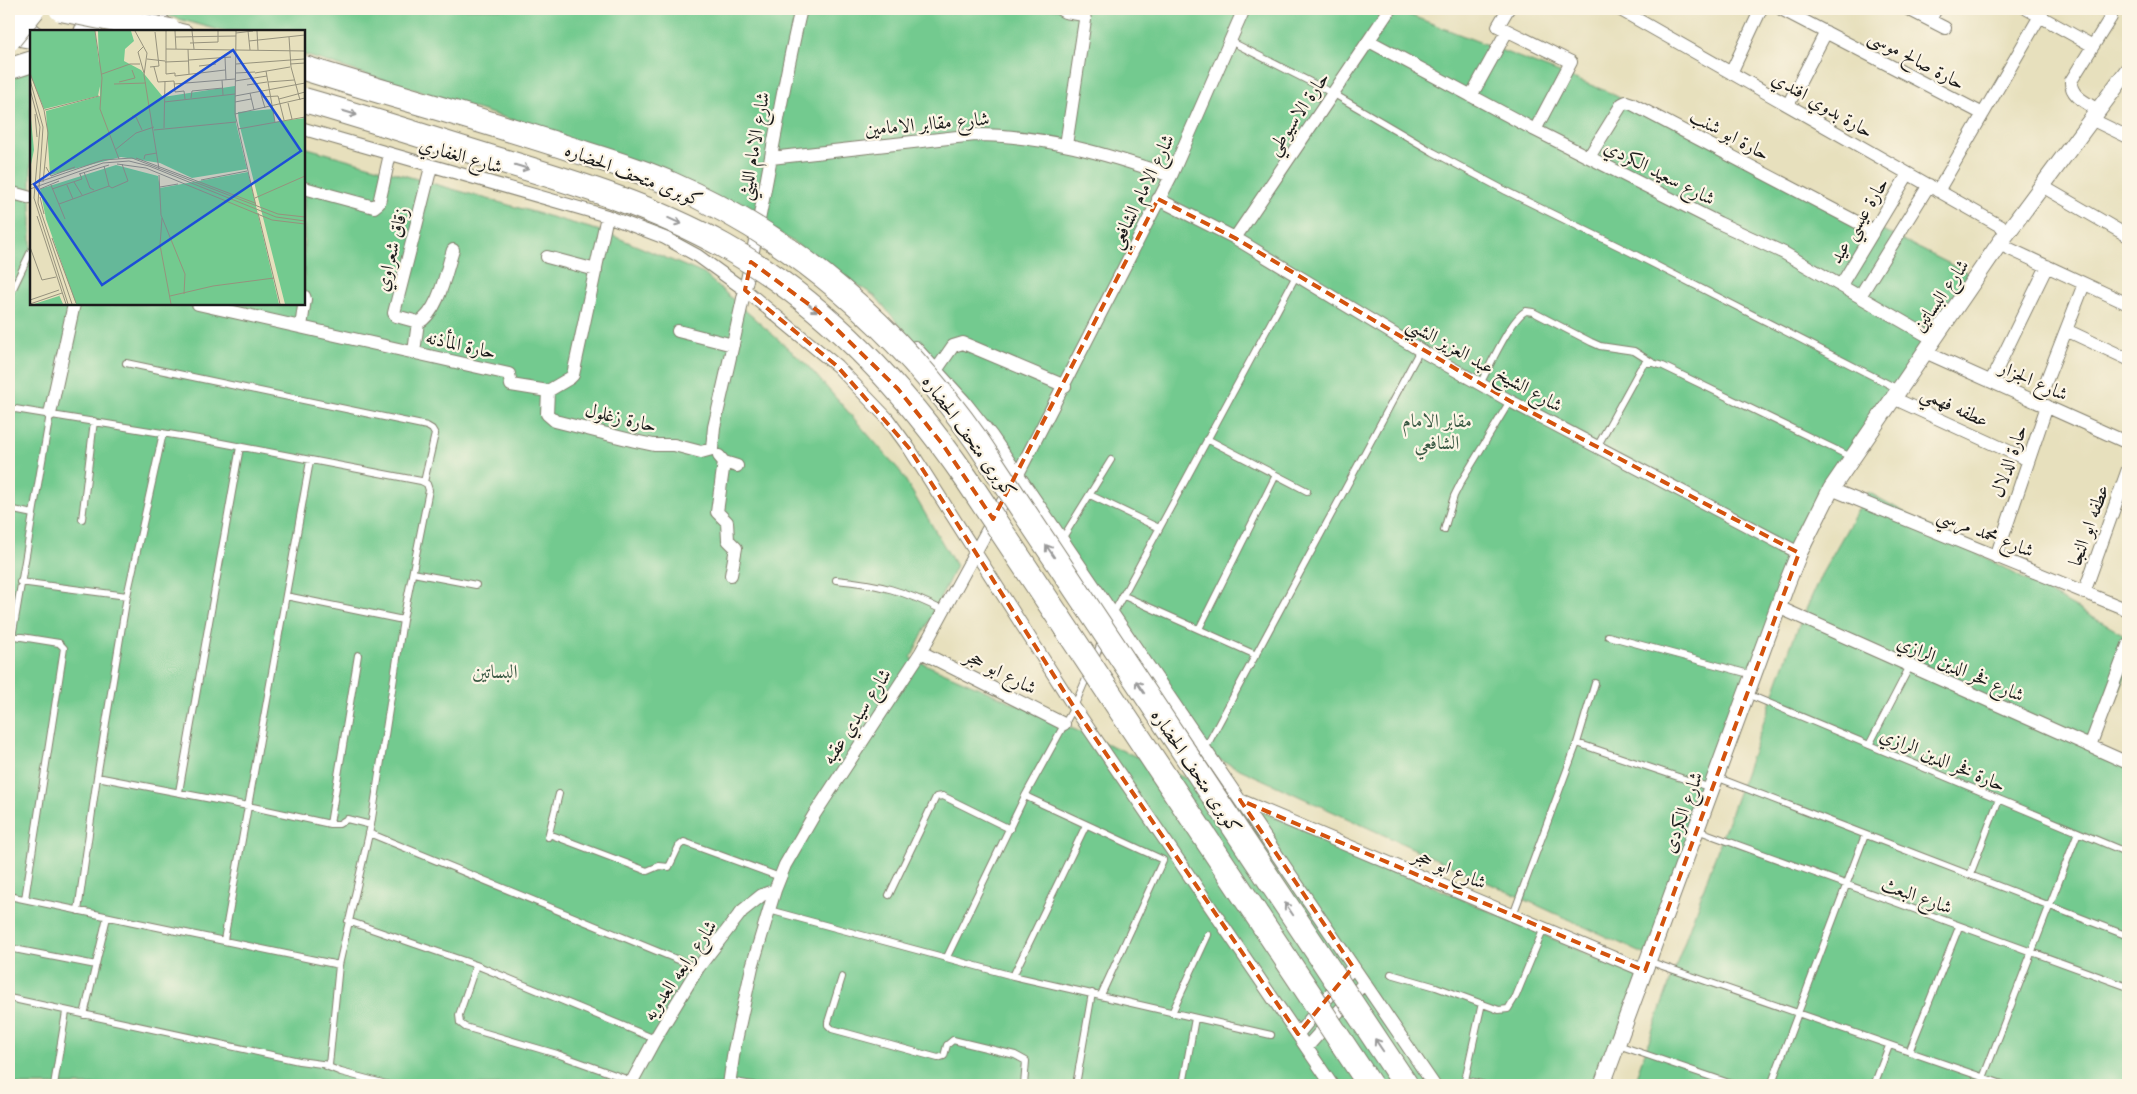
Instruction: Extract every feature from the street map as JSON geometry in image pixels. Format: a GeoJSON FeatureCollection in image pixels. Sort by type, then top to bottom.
{"type":"FeatureCollection","features":[{"type":"Feature","properties":{"kind":"highway"},"geometry":{"type":"LineString","coordinates":[[9,40],[33,9]]}},
{"type":"Feature","properties":{"kind":"highway"},"geometry":{"type":"LineString","coordinates":[[61,9],[165,30]]}},
{"type":"Feature","properties":{"kind":"highway"},"geometry":{"type":"LineString","coordinates":[[9,32],[30,38]]}},
{"type":"Feature","properties":{"kind":"highway"},"geometry":{"type":"LineString","coordinates":[[9,40],[30,38]]}},
{"type":"Feature","properties":{"kind":"highway","name":"كوبرى متحف الحضاره"},"geometry":{"type":"LineString","coordinates":[[305,68],[521,132],[670,183],[736,216],[767,236],[827,278],[862,308],[933,382],[977,441],[1406,1085]]}},
{"type":"Feature","properties":{"kind":"highway","name":"كوبرى متحف الحضاره"},"geometry":{"type":"LineString","coordinates":[[305,100],[573,182],[652,210],[688,226],[757,266],[846,336],[898,389],[962,472],[1370,1085]]}},
{"type":"Feature","properties":{"kind":"main road"},"geometry":{"type":"LineString","coordinates":[[86,30],[112,9]]}},
{"type":"Feature","properties":{"kind":"street"},"geometry":{"type":"LineString","coordinates":[[158,9],[160,19],[167,25],[183,30]]}},
{"type":"Feature","properties":{"kind":"street","name":"شارع الامام الليثي"},"geometry":{"type":"LineString","coordinates":[[745,290],[782,92],[801,9]]}},
{"type":"Feature","properties":{"kind":"street"},"geometry":{"type":"LineString","coordinates":[[1060,9],[1065,12],[1084,15],[1085,20],[1066,145]]}},
{"type":"Feature","properties":{"kind":"street","name":"شارع الامام الشافعي"},"geometry":{"type":"LineString","coordinates":[[1065,386],[1171,176],[1244,9]]}},
{"type":"Feature","properties":{"kind":"street","name":"حارة الاسيوطي"},"geometry":{"type":"LineString","coordinates":[[1235,238],[1390,9]]}},
{"type":"Feature","properties":{"kind":"street"},"geometry":{"type":"LineString","coordinates":[[1508,9],[1498,26],[1571,62],[1535,130]]}},
{"type":"Feature","properties":{"kind":"street","name":"حارة بدوي افندي"},"geometry":{"type":"LineString","coordinates":[[1619,9],[1933,188],[2047,266],[2128,304]]}},
{"type":"Feature","properties":{"kind":"street"},"geometry":{"type":"LineString","coordinates":[[1731,72],[1761,9]]}},
{"type":"Feature","properties":{"kind":"street","name":"حارة صالح موسى"},"geometry":{"type":"LineString","coordinates":[[1781,9],[1983,114]]}},
{"type":"Feature","properties":{"kind":"street"},"geometry":{"type":"LineString","coordinates":[[1908,9],[1933,14],[1945,28]]}},
{"type":"Feature","properties":{"kind":"street"},"geometry":{"type":"LineString","coordinates":[[2027,9],[2093,46]]}},
{"type":"Feature","properties":{"kind":"street"},"geometry":{"type":"LineString","coordinates":[[1860,296],[1983,114],[2040,16]]}},
{"type":"Feature","properties":{"kind":"street"},"geometry":{"type":"LineString","coordinates":[[2111,17],[2071,81],[2070,87],[2094,114],[2128,137]]}},
{"type":"Feature","properties":{"kind":"street"},"geometry":{"type":"LineString","coordinates":[[1471,96],[1507,31]]}},
{"type":"Feature","properties":{"kind":"street"},"geometry":{"type":"LineString","coordinates":[[1788,105],[1826,32]]}},
{"type":"Feature","properties":{"kind":"street","name":"شارع سعيد الكردي"},"geometry":{"type":"LineString","coordinates":[[1369,41],[1535,130],[1719,223],[1784,253],[1860,296],[1929,345]]}},
{"type":"Feature","properties":{"kind":"street"},"geometry":{"type":"LineString","coordinates":[[305,61],[355,74],[623,156],[696,188],[759,222],[845,283],[896,328],[937,369],[991,435],[1434,1085]]}},
{"type":"Feature","properties":{"kind":"street","name":"شارع البساتين"},"geometry":{"type":"LineString","coordinates":[[1799,553],[1831,489],[1852,457],[2004,238],[2128,70]]}},
{"type":"Feature","properties":{"kind":"street","name":"حارة ابو شنب"},"geometry":{"type":"LineString","coordinates":[[1589,157],[1622,104],[1626,102],[1874,231]]}},
{"type":"Feature","properties":{"kind":"street","name":"شارع الغفاري"},"geometry":{"type":"LineString","coordinates":[[305,129],[607,216],[665,238],[698,256],[745,290],[837,366],[886,418],[909,448],[1074,707],[1332,1085]]}},
{"type":"Feature","properties":{"kind":"street","name":"شارع مقاابر الامامين"},"geometry":{"type":"LineString","coordinates":[[771,158],[975,135],[1004,135],[1108,154],[1171,176]]}},
{"type":"Feature","properties":{"kind":"street"},"geometry":{"type":"LineString","coordinates":[[305,192],[374,207],[379,203],[390,154]]}},
{"type":"Feature","properties":{"kind":"street","name":"زقاق شعراوي"},"geometry":{"type":"LineString","coordinates":[[418,323],[396,316],[394,313],[431,167]]}},
{"type":"Feature","properties":{"kind":"street","name":"حارة عيسي عيد"},"geometry":{"type":"LineString","coordinates":[[1841,285],[1908,174]]}},
{"type":"Feature","properties":{"kind":"street"},"geometry":{"type":"LineString","coordinates":[[2042,186],[2128,236]]}},
{"type":"Feature","properties":{"kind":"street"},"geometry":{"type":"LineString","coordinates":[[9,192],[30,198]]}},
{"type":"Feature","properties":{"kind":"street","name":"شارع الشيخ عبد العزيز الشبي"},"geometry":{"type":"LineString","coordinates":[[1158,200],[1235,238],[1420,350],[1510,401],[1799,553]]}},
{"type":"Feature","properties":{"kind":"street"},"geometry":{"type":"LineString","coordinates":[[548,390],[570,378],[573,374],[607,216]]}},
{"type":"Feature","properties":{"kind":"street"},"geometry":{"type":"LineString","coordinates":[[414,352],[418,323],[425,319],[434,307],[453,250]]}},
{"type":"Feature","properties":{"kind":"street"},"geometry":{"type":"LineString","coordinates":[[547,257],[596,270]]}},
{"type":"Feature","properties":{"kind":"street"},"geometry":{"type":"LineString","coordinates":[[1991,381],[2047,266]]}},
{"type":"Feature","properties":{"kind":"street","name":"حارة الدلال"},"geometry":{"type":"LineString","coordinates":[[1996,556],[2028,460],[2042,404],[2066,330],[2084,284]]}},
{"type":"Feature","properties":{"kind":"street"},"geometry":{"type":"LineString","coordinates":[[737,466],[724,462],[712,449],[714,427],[745,290]]}},
{"type":"Feature","properties":{"kind":"street"},"geometry":{"type":"LineString","coordinates":[[50,414],[74,305]]}},
{"type":"Feature","properties":{"kind":"street","name":"حارة المأذنه"},"geometry":{"type":"LineString","coordinates":[[207,305],[509,374],[511,385],[548,390]]}},
{"type":"Feature","properties":{"kind":"street"},"geometry":{"type":"LineString","coordinates":[[258,317],[260,305]]}},
{"type":"Feature","properties":{"kind":"street"},"geometry":{"type":"LineString","coordinates":[[301,327],[304,305]]}},
{"type":"Feature","properties":{"kind":"street"},"geometry":{"type":"LineString","coordinates":[[2066,330],[2128,359]]}},
{"type":"Feature","properties":{"kind":"street"},"geometry":{"type":"LineString","coordinates":[[678,331],[733,345]]}},
{"type":"Feature","properties":{"kind":"street"},"geometry":{"type":"LineString","coordinates":[[937,369],[953,346],[963,343],[1065,386]]}},
{"type":"Feature","properties":{"kind":"street","name":"شارع الجزار"},"geometry":{"type":"LineString","coordinates":[[1929,345],[1991,381],[2128,443]]}},
{"type":"Feature","properties":{"kind":"street","name":"شارع سيدي عقبه"},"geometry":{"type":"LineString","coordinates":[[729,1083],[734,1050],[752,967],[775,890],[798,839],[921,652],[1065,386]]}},
{"type":"Feature","properties":{"kind":"street","name":"حارة زغلول"},"geometry":{"type":"LineString","coordinates":[[548,390],[547,414],[555,421],[654,445],[674,445],[701,452],[712,449]]}},
{"type":"Feature","properties":{"kind":"street","name":"عطفه فهمي"},"geometry":{"type":"LineString","coordinates":[[1896,394],[2028,460]]}},
{"type":"Feature","properties":{"kind":"street"},"geometry":{"type":"LineString","coordinates":[[724,462],[717,512],[726,522],[728,540],[736,548],[731,575]]}},
{"type":"Feature","properties":{"kind":"street","name":"عطفه ابو النجا"},"geometry":{"type":"LineString","coordinates":[[2084,592],[2124,498],[2128,470]]}},
{"type":"Feature","properties":{"kind":"street","name":"شارع محمد مرسي"},"geometry":{"type":"LineString","coordinates":[[1831,489],[2128,610]]}},
{"type":"Feature","properties":{"kind":"street","name":"شارع الكردى"},"geometry":{"type":"LineString","coordinates":[[1602,1085],[1799,553]]}},
{"type":"Feature","properties":{"kind":"street","name":"شارع فخر الدين الرازي"},"geometry":{"type":"LineString","coordinates":[[1778,607],[2128,763]]}},
{"type":"Feature","properties":{"kind":"street"},"geometry":{"type":"LineString","coordinates":[[2090,746],[2128,645]]}},
{"type":"Feature","properties":{"kind":"street","name":"شارع ابو حجر"},"geometry":{"type":"LineString","coordinates":[[921,652],[1064,724]]}},
{"type":"Feature","properties":{"kind":"street","name":"شارع ابو حجر"},"geometry":{"type":"LineString","coordinates":[[1240,800],[1544,928],[1647,966]]}},
{"type":"Feature","properties":{"kind":"street","name":"شارع رابعه العدويه"},"geometry":{"type":"LineString","coordinates":[[631,1083],[698,968],[742,911],[762,895],[775,890]]}},
{"type":"Feature","properties":{"kind":"street"},"geometry":{"type":"LineString","coordinates":[[1298,1034],[1353,967]]}},
{"type":"Feature","properties":{"kind":"street"},"geometry":{"type":"LineString","coordinates":[[1307,1047],[1364,983]]}},
{"type":"Feature","properties":{"kind":"lane"},"geometry":{"type":"LineString","coordinates":[[1230,41],[1334,94],[1433,152],[1506,191],[1630,252],[1896,394]]}},
{"type":"Feature","properties":{"kind":"lane"},"geometry":{"type":"LineString","coordinates":[[9,294],[30,253]]}},
{"type":"Feature","properties":{"kind":"lane"},"geometry":{"type":"LineString","coordinates":[[947,957],[1025,796],[1074,707],[1122,595],[1297,274]]}},
{"type":"Feature","properties":{"kind":"lane"},"geometry":{"type":"LineString","coordinates":[[1480,384],[1520,315],[1526,311],[1533,312],[1600,346],[1634,350],[1653,363],[1852,457]]}},
{"type":"Feature","properties":{"kind":"lane"},"geometry":{"type":"LineString","coordinates":[[1206,749],[1420,350]]}},
{"type":"Feature","properties":{"kind":"lane"},"geometry":{"type":"LineString","coordinates":[[126,363],[427,426],[435,434],[424,482],[429,490],[403,620],[371,825],[339,965],[329,1065],[326,1066]]}},
{"type":"Feature","properties":{"kind":"lane"},"geometry":{"type":"LineString","coordinates":[[1597,447],[1640,369],[1645,363],[1653,363]]}},
{"type":"Feature","properties":{"kind":"lane"},"geometry":{"type":"LineString","coordinates":[[1444,530],[1454,496],[1461,482],[1510,401]]}},
{"type":"Feature","properties":{"kind":"lane"},"geometry":{"type":"LineString","coordinates":[[9,408],[164,433],[424,482]]}},
{"type":"Feature","properties":{"kind":"lane"},"geometry":{"type":"LineString","coordinates":[[9,655],[10,636],[50,414]]}},
{"type":"Feature","properties":{"kind":"lane"},"geometry":{"type":"LineString","coordinates":[[82,519],[94,421]]}},
{"type":"Feature","properties":{"kind":"lane"},"geometry":{"type":"LineString","coordinates":[[78,911],[97,777],[127,596],[164,433]]}},
{"type":"Feature","properties":{"kind":"lane"},"geometry":{"type":"LineString","coordinates":[[1207,440],[1307,491]]}},
{"type":"Feature","properties":{"kind":"lane"},"geometry":{"type":"LineString","coordinates":[[179,792],[240,447]]}},
{"type":"Feature","properties":{"kind":"lane"},"geometry":{"type":"LineString","coordinates":[[1062,539],[1111,460]]}},
{"type":"Feature","properties":{"kind":"lane"},"geometry":{"type":"LineString","coordinates":[[224,940],[310,461]]}},
{"type":"Feature","properties":{"kind":"lane"},"geometry":{"type":"LineString","coordinates":[[1199,629],[1276,475]]}},
{"type":"Feature","properties":{"kind":"lane"},"geometry":{"type":"LineString","coordinates":[[1090,495],[1158,528]]}},
{"type":"Feature","properties":{"kind":"lane"},"geometry":{"type":"LineString","coordinates":[[9,509],[33,514]]}},
{"type":"Feature","properties":{"kind":"lane"},"geometry":{"type":"LineString","coordinates":[[413,573],[476,584]]}},
{"type":"Feature","properties":{"kind":"lane"},"geometry":{"type":"LineString","coordinates":[[836,580],[864,582],[905,592],[944,611]]}},
{"type":"Feature","properties":{"kind":"lane"},"geometry":{"type":"LineString","coordinates":[[20,582],[127,596]]}},
{"type":"Feature","properties":{"kind":"lane"},"geometry":{"type":"LineString","coordinates":[[1122,595],[1256,655]]}},
{"type":"Feature","properties":{"kind":"lane"},"geometry":{"type":"LineString","coordinates":[[286,596],[403,620]]}},
{"type":"Feature","properties":{"kind":"lane"},"geometry":{"type":"LineString","coordinates":[[10,636],[59,643],[64,648],[25,899]]}},
{"type":"Feature","properties":{"kind":"lane"},"geometry":{"type":"LineString","coordinates":[[1608,636],[1754,675]]}},
{"type":"Feature","properties":{"kind":"lane"},"geometry":{"type":"LineString","coordinates":[[330,824],[358,655]]}},
{"type":"Feature","properties":{"kind":"lane"},"geometry":{"type":"LineString","coordinates":[[1869,745],[1910,666]]}},
{"type":"Feature","properties":{"kind":"lane"},"geometry":{"type":"LineString","coordinates":[[1513,915],[1576,743],[1595,683]]}},
{"type":"Feature","properties":{"kind":"lane","name":"حارة فخر الدين الرازي"},"geometry":{"type":"LineString","coordinates":[[1747,694],[2128,853]]}},
{"type":"Feature","properties":{"kind":"lane"},"geometry":{"type":"LineString","coordinates":[[1576,743],[1713,782],[1865,835],[2128,936]]}},
{"type":"Feature","properties":{"kind":"lane"},"geometry":{"type":"LineString","coordinates":[[97,777],[179,792],[330,824],[339,824],[347,820],[371,825]]}},
{"type":"Feature","properties":{"kind":"lane"},"geometry":{"type":"LineString","coordinates":[[559,794],[548,836],[647,870],[652,870],[658,866],[669,867],[679,846],[684,842],[780,877]]}},
{"type":"Feature","properties":{"kind":"lane"},"geometry":{"type":"LineString","coordinates":[[889,895],[936,797],[943,796],[1010,829]]}},
{"type":"Feature","properties":{"kind":"lane"},"geometry":{"type":"LineString","coordinates":[[1025,796],[1162,860],[1101,996]]}},
{"type":"Feature","properties":{"kind":"lane"},"geometry":{"type":"LineString","coordinates":[[1970,875],[1999,799]]}},
{"type":"Feature","properties":{"kind":"lane"},"geometry":{"type":"LineString","coordinates":[[1014,976],[1086,825]]}},
{"type":"Feature","properties":{"kind":"lane","name":"شارع البعث"},"geometry":{"type":"LineString","coordinates":[[1696,830],[2128,987]]}},
{"type":"Feature","properties":{"kind":"lane"},"geometry":{"type":"LineString","coordinates":[[1983,1078],[2078,832]]}},
{"type":"Feature","properties":{"kind":"lane"},"geometry":{"type":"LineString","coordinates":[[369,833],[698,968]]}},
{"type":"Feature","properties":{"kind":"lane"},"geometry":{"type":"LineString","coordinates":[[1771,1085],[1865,835]]}},
{"type":"Feature","properties":{"kind":"lane"},"geometry":{"type":"LineString","coordinates":[[9,896],[339,965]]}},
{"type":"Feature","properties":{"kind":"lane"},"geometry":{"type":"LineString","coordinates":[[769,910],[1014,976],[1271,1035]]}},
{"type":"Feature","properties":{"kind":"lane"},"geometry":{"type":"LineString","coordinates":[[84,1016],[107,917]]}},
{"type":"Feature","properties":{"kind":"lane"},"geometry":{"type":"LineString","coordinates":[[348,921],[476,965],[655,1039]]}},
{"type":"Feature","properties":{"kind":"lane"},"geometry":{"type":"LineString","coordinates":[[1909,1052],[1959,927]]}},
{"type":"Feature","properties":{"kind":"lane"},"geometry":{"type":"LineString","coordinates":[[1391,974],[1436,987],[1499,1010],[1508,1009],[1516,996],[1544,928]]}},
{"type":"Feature","properties":{"kind":"lane"},"geometry":{"type":"LineString","coordinates":[[1172,1013],[1208,935]]}},
{"type":"Feature","properties":{"kind":"lane"},"geometry":{"type":"LineString","coordinates":[[9,948],[96,965]]}},
{"type":"Feature","properties":{"kind":"lane"},"geometry":{"type":"LineString","coordinates":[[476,965],[459,1015],[460,1023],[465,1027],[558,1054],[631,1083]]}},
{"type":"Feature","properties":{"kind":"lane"},"geometry":{"type":"LineString","coordinates":[[1647,966],[1798,1012],[1889,1046],[2005,1085]]}},
{"type":"Feature","properties":{"kind":"lane"},"geometry":{"type":"LineString","coordinates":[[842,977],[828,1022],[832,1029],[938,1058],[944,1056],[947,1045],[953,1040],[1015,1055],[1026,1061],[1024,1085]]}},
{"type":"Feature","properties":{"kind":"lane"},"geometry":{"type":"LineString","coordinates":[[1076,1085],[1092,993]]}},
{"type":"Feature","properties":{"kind":"lane"},"geometry":{"type":"LineString","coordinates":[[9,998],[84,1016],[326,1066],[348,1075],[390,1085]]}},
{"type":"Feature","properties":{"kind":"lane"},"geometry":{"type":"LineString","coordinates":[[1482,1004],[1465,1080],[1485,1085]]}},
{"type":"Feature","properties":{"kind":"lane"},"geometry":{"type":"LineString","coordinates":[[54,1085],[66,1012]]}},
{"type":"Feature","properties":{"kind":"lane"},"geometry":{"type":"LineString","coordinates":[[1183,1085],[1194,1018]]}},
{"type":"Feature","properties":{"kind":"lane"},"geometry":{"type":"LineString","coordinates":[[1617,1045],[1735,1085]]}},
{"type":"Feature","properties":{"kind":"lane"},"geometry":{"type":"LineString","coordinates":[[1874,1085],[1889,1046]]}},
{"type":"Feature","properties":{"kind":"lane"},"geometry":{"type":"LineString","coordinates":[[729,1083],[753,1085]]}},
{"type":"Feature","properties":{"kind":"highlighted area"},"geometry":{"type":"Polygon","coordinates":[[[1158,199],[1235,238],[1510,401],[1799,553],[1645,971],[1240,800],[1353,967],[1298,1034],[1074,707],[909,448],[837,366],[745,290],[751,262],[818,311],[898,389],[943,445],[993,519],[1158,199]]]}},
{"type":"Feature","properties":{"kind":"green space","name":"مقابر الامام الشافعي"},"geometry":{"type":"Polygon","coordinates":[[[163,9],[1394,9],[1606,91],[1974,276],[1824,495],[1646,955],[1196,749],[1050,534],[1032,479],[945,380],[876,297],[778,232],[541,129],[305,55],[305,30],[218,30],[161,14],[163,9]]]}},
{"type":"Feature","properties":{"kind":"green space","name":"البساتين"},"geometry":{"type":"Polygon","coordinates":[[[20,67],[30,70],[30,305],[305,305],[305,147],[604,232],[704,274],[807,365],[900,471],[956,566],[911,658],[1640,977],[1599,1085],[9,1085],[9,83],[20,67]]]}},
{"type":"Feature","properties":{"kind":"green space"},"geometry":{"type":"Polygon","coordinates":[[[1868,492],[2128,637],[2128,671],[2094,749],[2128,766],[2128,1085],[1633,1085],[1794,637],[1821,575],[1868,492]]]}}]}
